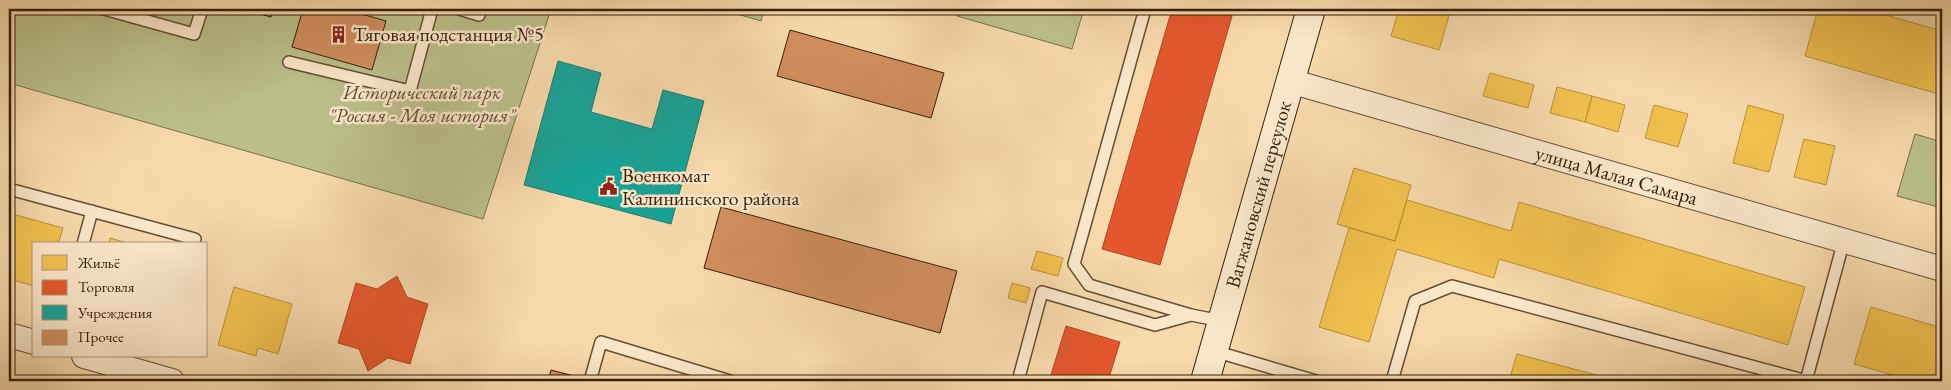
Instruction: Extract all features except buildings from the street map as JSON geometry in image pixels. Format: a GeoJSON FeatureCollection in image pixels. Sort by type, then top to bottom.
{"type":"FeatureCollection","features":[{"type":"Feature","properties":{"kind":"street","name":"Вагжановский переулок"},"geometry":{"type":"LineString","coordinates":[[1205,381],[1311,9]]}},
{"type":"Feature","properties":{"kind":"street","name":"улица Малая Самара"},"geometry":{"type":"LineString","coordinates":[[1290,81],[1942,268]]}},
{"type":"Feature","properties":{"kind":"street"},"geometry":{"type":"LineString","coordinates":[[9,335],[32,341]]}},
{"type":"Feature","properties":{"kind":"street"},"geometry":{"type":"LineString","coordinates":[[91,358],[172,381]]}},
{"type":"Feature","properties":{"kind":"lane"},"geometry":{"type":"LineString","coordinates":[[104,9],[194,34],[202,9]]}},
{"type":"Feature","properties":{"kind":"lane"},"geometry":{"type":"LineString","coordinates":[[290,62],[410,91],[432,9]]}},
{"type":"Feature","properties":{"kind":"lane"},"geometry":{"type":"LineString","coordinates":[[459,9],[479,14],[481,9]]}},
{"type":"Feature","properties":{"kind":"lane"},"geometry":{"type":"LineString","coordinates":[[1145,9],[1074,264],[1089,285],[1191,315],[1222,322]]}},
{"type":"Feature","properties":{"kind":"lane"},"geometry":{"type":"LineString","coordinates":[[9,189],[195,239]]}},
{"type":"Feature","properties":{"kind":"lane"},"geometry":{"type":"LineString","coordinates":[[84,242],[92,211]]}},
{"type":"Feature","properties":{"kind":"lane"},"geometry":{"type":"LineString","coordinates":[[1392,381],[1415,301],[1452,286],[1807,381],[1844,240]]}},
{"type":"Feature","properties":{"kind":"lane"},"geometry":{"type":"LineString","coordinates":[[1018,381],[1042,292],[1155,325],[1191,315]]}},
{"type":"Feature","properties":{"kind":"lane"},"geometry":{"type":"LineString","coordinates":[[590,381],[601,342],[730,381]]}},
{"type":"Feature","properties":{"kind":"lane"},"geometry":{"type":"LineString","coordinates":[[1214,351],[1316,381]]}},
{"type":"Feature","properties":{"kind":"green space","name":"Исторический парк \"Россия - Моя история\""},"geometry":{"type":"Polygon","coordinates":[[[9,9],[551,9],[483,219],[9,83],[9,9]]]}},
{"type":"Feature","properties":{"kind":"green space"},"geometry":{"type":"Polygon","coordinates":[[[720,9],[764,9],[761,21],[720,9]]]}},
{"type":"Feature","properties":{"kind":"green space"},"geometry":{"type":"Polygon","coordinates":[[[959,9],[1084,9],[1072,49],[957,16],[959,9]]]}},
{"type":"Feature","properties":{"kind":"green space"},"geometry":{"type":"Polygon","coordinates":[[[1915,134],[1942,142],[1942,208],[1897,196],[1915,134]]]}},
{"type":"Feature","properties":{"kind":"place","name":"Тяговая подстанция №5"},"geometry":{"type":"Point","coordinates":[339,34]}},
{"type":"Feature","properties":{"kind":"place","name":"Военкомат Калининского района"},"geometry":{"type":"Point","coordinates":[608,186]}}]}
